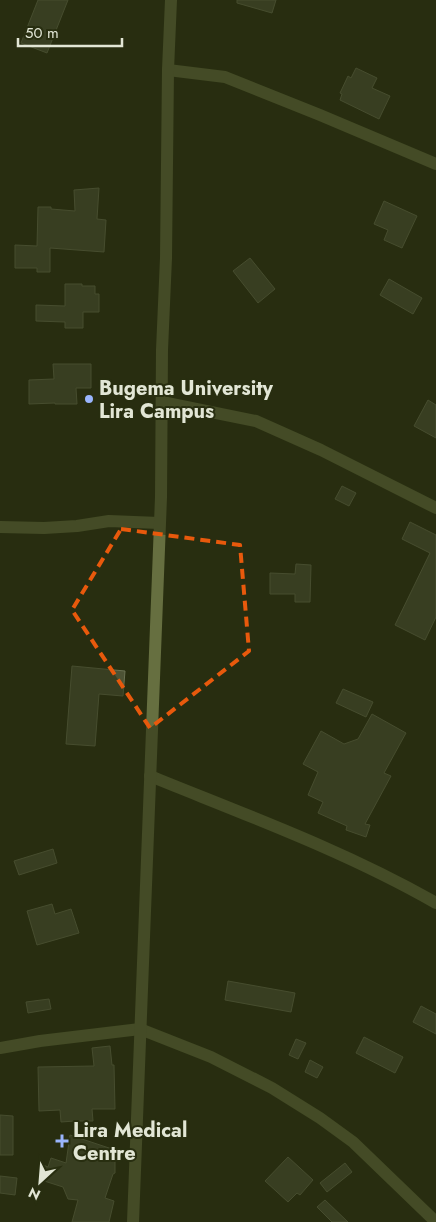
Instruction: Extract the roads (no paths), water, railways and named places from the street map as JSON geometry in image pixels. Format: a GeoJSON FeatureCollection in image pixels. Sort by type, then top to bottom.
{"type":"FeatureCollection","features":[{"type":"Feature","properties":{"kind":"street"},"geometry":{"type":"LineString","coordinates":[[134,1222],[161,496],[162,350],[166,258],[170,0]]}},
{"type":"Feature","properties":{"kind":"street"},"geometry":{"type":"LineString","coordinates":[[168,70],[225,77],[436,164]]}},
{"type":"Feature","properties":{"kind":"street"},"geometry":{"type":"LineString","coordinates":[[162,402],[256,421],[322,450],[436,508]]}},
{"type":"Feature","properties":{"kind":"street"},"geometry":{"type":"LineString","coordinates":[[0,527],[44,528],[77,526],[109,521],[159,523]]}},
{"type":"Feature","properties":{"kind":"street"},"geometry":{"type":"LineString","coordinates":[[150,776],[309,841],[390,878],[436,903]]}},
{"type":"Feature","properties":{"kind":"street"},"geometry":{"type":"LineString","coordinates":[[0,1048],[40,1041],[140,1029],[211,1057],[272,1088],[320,1118],[353,1142],[436,1222]]}},
{"type":"Feature","properties":{"kind":"place","name":"Bugema University Lira Campus"},"geometry":{"type":"Point","coordinates":[89,399]}},
{"type":"Feature","properties":{"kind":"place","name":"Lira Medical Centre"},"geometry":{"type":"Point","coordinates":[62,1141]}}]}
